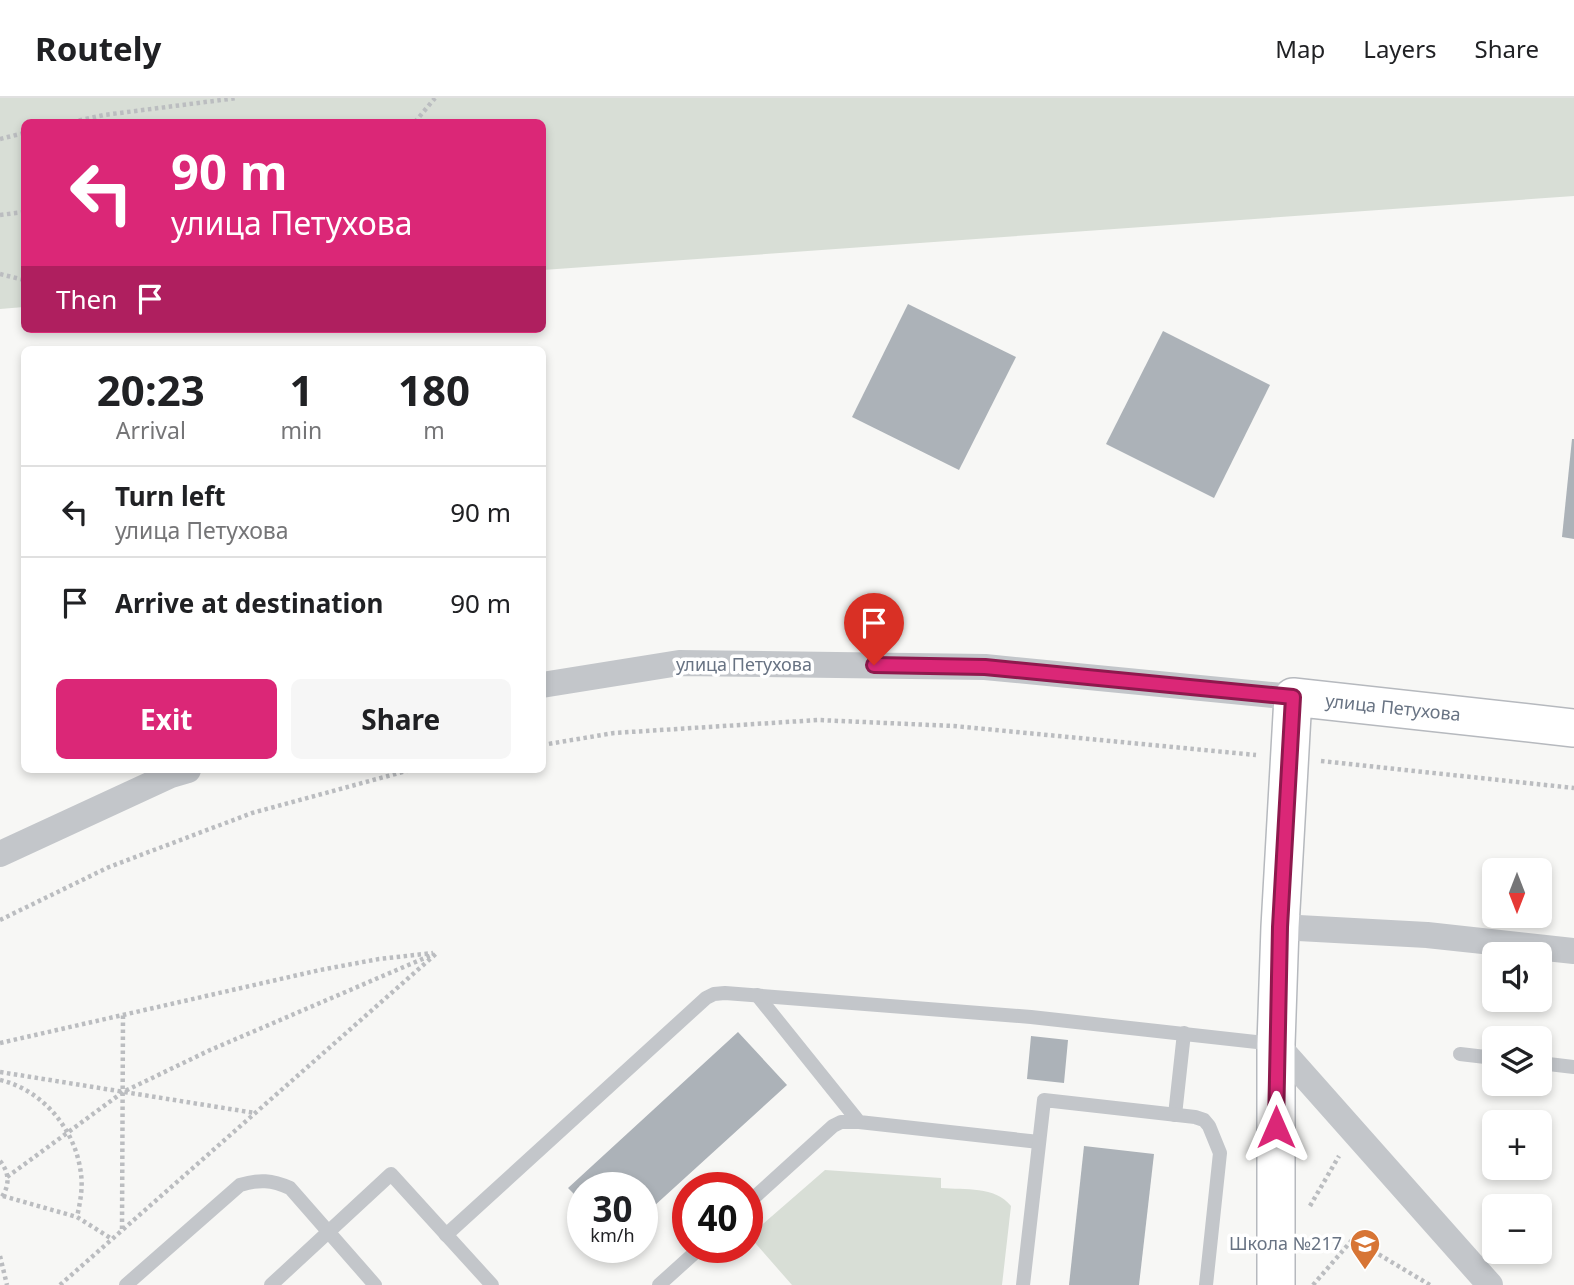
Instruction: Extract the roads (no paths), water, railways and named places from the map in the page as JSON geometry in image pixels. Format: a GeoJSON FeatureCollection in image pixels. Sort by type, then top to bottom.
{"type":"FeatureCollection","features":[{"type":"Feature","properties":{"kind":"street","name":"улица Петухова"},"geometry":{"type":"LineString","coordinates":[[546,684],[679,663],[985,667],[1574,728]]}},
{"type":"Feature","properties":{"kind":"street"},"geometry":{"type":"LineString","coordinates":[[1276,1285],[1276,1044],[1293,697]]}},
{"type":"Feature","properties":{"kind":"street"},"geometry":{"type":"LineString","coordinates":[[0,853],[178,773]]}},
{"type":"Feature","properties":{"kind":"street"},"geometry":{"type":"LineString","coordinates":[[1280,927],[1427,935],[1574,951]]}},
{"type":"Feature","properties":{"kind":"street"},"geometry":{"type":"LineString","coordinates":[[1276,1044],[1490,1285]]}},
{"type":"Feature","properties":{"kind":"lane"},"geometry":{"type":"LineString","coordinates":[[446,1235],[706,998],[714,994],[757,995],[1031,1017],[1276,1044]]}},
{"type":"Feature","properties":{"kind":"lane"},"geometry":{"type":"LineString","coordinates":[[757,995],[859,1122]]}},
{"type":"Feature","properties":{"kind":"lane"},"geometry":{"type":"LineString","coordinates":[[1175,1115],[1184,1033]]}},
{"type":"Feature","properties":{"kind":"lane"},"geometry":{"type":"LineString","coordinates":[[1460,1054],[1482,1057]]}},
{"type":"Feature","properties":{"kind":"lane"},"geometry":{"type":"LineString","coordinates":[[1552,1064],[1574,1067]]}},
{"type":"Feature","properties":{"kind":"lane"},"geometry":{"type":"LineString","coordinates":[[1023,1285],[1044,1100],[1204,1120],[1220,1153],[1206,1285]]}},
{"type":"Feature","properties":{"kind":"lane"},"geometry":{"type":"LineString","coordinates":[[763,1189],[833,1126],[841,1122],[1039,1142]]}},
{"type":"Feature","properties":{"kind":"lane"},"geometry":{"type":"LineString","coordinates":[[271,1285],[391,1174],[492,1285]]}},
{"type":"Feature","properties":{"kind":"lane"},"geometry":{"type":"LineString","coordinates":[[126,1285],[240,1185],[257,1180],[275,1181],[290,1188],[375,1285]]}},
{"type":"Feature","properties":{"kind":"lane"},"geometry":{"type":"LineString","coordinates":[[659,1285],[683,1263]]}},
{"type":"Feature","properties":{"kind":"place","name":"Школа №217"},"geometry":{"type":"Point","coordinates":[1365,1271]}}]}
